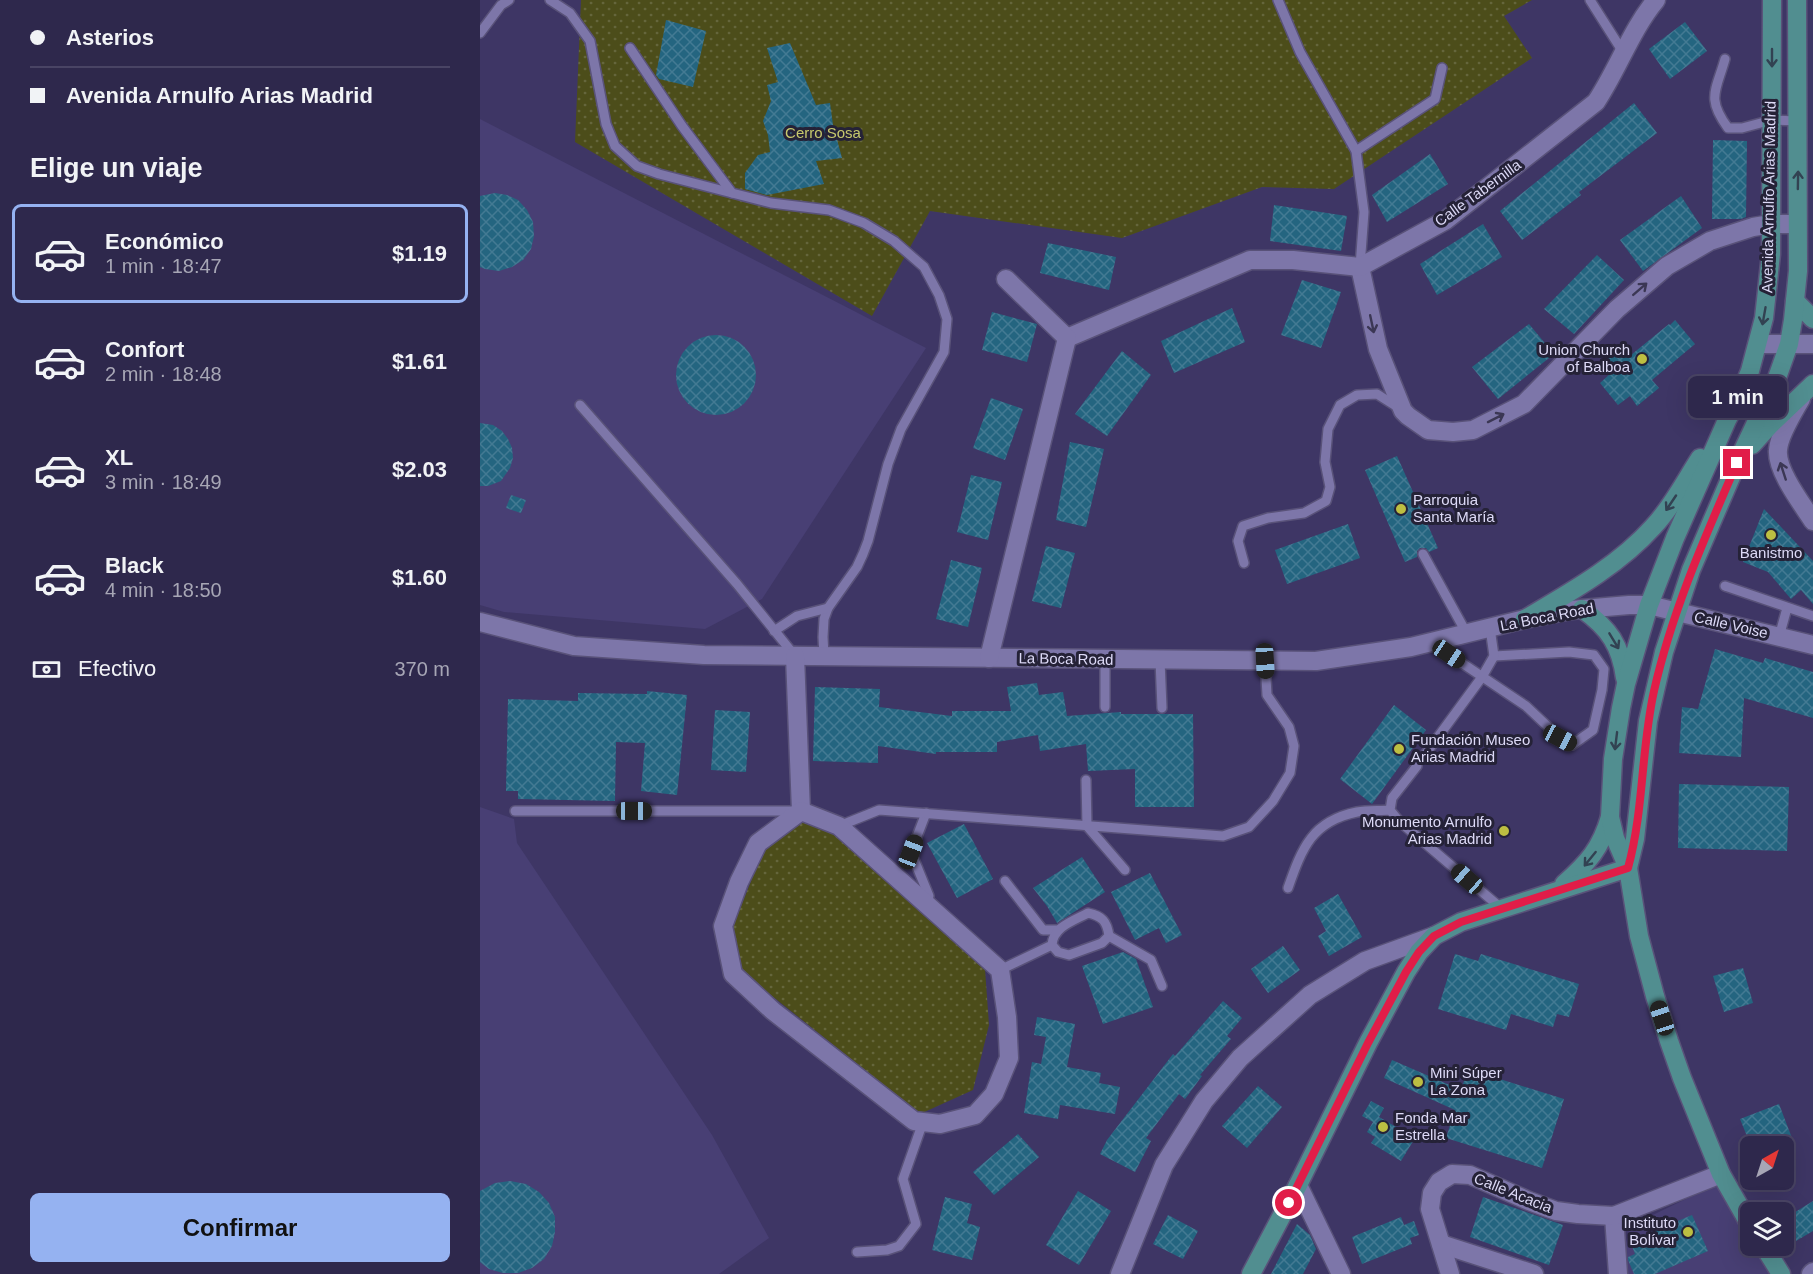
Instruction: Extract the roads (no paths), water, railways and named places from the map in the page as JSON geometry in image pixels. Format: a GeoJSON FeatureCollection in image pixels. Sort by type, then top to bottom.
{"type":"FeatureCollection","features":[{"type":"Feature","properties":{"kind":"main road","name":"Avenida Arnulfo Arias Madrid"},"geometry":{"type":"LineString","coordinates":[[1740,1207],[1721,1174],[1682,1078],[1654,996],[1639,936],[1628,868],[1610,817],[1613,759],[1626,684],[1649,605],[1659,575],[1745,384],[1759,344],[1767,296],[1771,224],[1772,0]]}},
{"type":"Feature","properties":{"kind":"main road","name":"Avenida Arnulfo Arias Madrid"},"geometry":{"type":"LineString","coordinates":[[1628,868],[1635,839],[1648,721],[1676,612],[1691,570],[1737,463],[1778,378],[1789,344],[1798,271],[1797,0]]}},
{"type":"Feature","properties":{"kind":"main road"},"geometry":{"type":"LineString","coordinates":[[1795,302],[1813,319]]}},
{"type":"Feature","properties":{"kind":"main road"},"geometry":{"type":"LineString","coordinates":[[1737,463],[1770,425],[1810,387]]}},
{"type":"Feature","properties":{"kind":"main road"},"geometry":{"type":"LineString","coordinates":[[1525,619],[1588,580],[1647,533],[1667,509],[1727,420]]}},
{"type":"Feature","properties":{"kind":"main road"},"geometry":{"type":"LineString","coordinates":[[1582,609],[1599,621],[1614,641],[1622,658],[1626,684]]}},
{"type":"Feature","properties":{"kind":"main road"},"geometry":{"type":"LineString","coordinates":[[1555,891],[1592,857],[1599,847],[1610,817]]}},
{"type":"Feature","properties":{"kind":"main road"},"geometry":{"type":"LineString","coordinates":[[1251,1274],[1368,1043],[1419,952],[1434,936],[1461,922],[1628,868]]}},
{"type":"Feature","properties":{"kind":"main road"},"geometry":{"type":"LineString","coordinates":[[1770,1256],[1781,1274]]}},
{"type":"Feature","properties":{"kind":"street","name":"Calle Tabernilla"},"geometry":{"type":"LineString","coordinates":[[1360,267],[1446,220],[1596,102],[1609,82],[1623,52],[1656,0]]}},
{"type":"Feature","properties":{"kind":"street"},"geometry":{"type":"LineString","coordinates":[[1067,338],[1250,260],[1293,260],[1360,267],[1378,349],[1403,411],[1428,430],[1453,432],[1473,429],[1524,404],[1617,309],[1667,266],[1710,241],[1754,227],[1771,224],[1797,224]]}},
{"type":"Feature","properties":{"kind":"street"},"geometry":{"type":"LineString","coordinates":[[1006,279],[1067,338]]}},
{"type":"Feature","properties":{"kind":"street"},"geometry":{"type":"LineString","coordinates":[[989,658],[1067,338]]}},
{"type":"Feature","properties":{"kind":"street"},"geometry":{"type":"LineString","coordinates":[[1759,344],[1813,344]]}},
{"type":"Feature","properties":{"kind":"street"},"geometry":{"type":"LineString","coordinates":[[1810,387],[1786,424],[1777,451],[1785,479],[1813,521]]}},
{"type":"Feature","properties":{"kind":"street","name":"La Boca Road"},"geometry":{"type":"LineString","coordinates":[[480,622],[574,646],[704,655],[1317,661],[1432,643],[1525,619],[1582,609],[1649,605]]}},
{"type":"Feature","properties":{"kind":"street","name":"Calle Voise"},"geometry":{"type":"LineString","coordinates":[[1649,605],[1813,645]]}},
{"type":"Feature","properties":{"kind":"street"},"geometry":{"type":"LineString","coordinates":[[795,656],[801,811]]}},
{"type":"Feature","properties":{"kind":"street"},"geometry":{"type":"LineString","coordinates":[[801,811],[839,826],[1000,970],[1007,1017],[1008,1058],[994,1094],[975,1115],[940,1124],[914,1121],[773,1011],[733,974],[723,926],[739,882],[758,843],[801,811]]}},
{"type":"Feature","properties":{"kind":"street"},"geometry":{"type":"LineString","coordinates":[[1120,1274],[1164,1165],[1204,1101],[1240,1058],[1310,995],[1365,961],[1434,936]]}},
{"type":"Feature","properties":{"kind":"street","name":"Calle Acacia"},"geometry":{"type":"LineString","coordinates":[[1450,1274],[1430,1209],[1432,1194],[1439,1182],[1452,1174],[1470,1175],[1556,1211],[1614,1216]]}},
{"type":"Feature","properties":{"kind":"street"},"geometry":{"type":"LineString","coordinates":[[1618,1274],[1614,1216],[1721,1174]]}},
{"type":"Feature","properties":{"kind":"street"},"geometry":{"type":"LineString","coordinates":[[1298,1185],[1341,1274]]}},
{"type":"Feature","properties":{"kind":"street"},"geometry":{"type":"LineString","coordinates":[[1441,1244],[1534,1274]]}},
{"type":"Feature","properties":{"kind":"lane"},"geometry":{"type":"LineString","coordinates":[[480,33],[501,5],[509,0]]}},
{"type":"Feature","properties":{"kind":"lane"},"geometry":{"type":"LineString","coordinates":[[550,0],[570,13],[590,41],[606,124],[615,146],[637,166],[659,174],[771,203],[829,210],[864,223],[894,241],[924,267],[939,295],[947,319],[944,352],[901,429],[888,464],[863,554],[857,567],[828,608],[824,619],[824,656]]}},
{"type":"Feature","properties":{"kind":"lane"},"geometry":{"type":"LineString","coordinates":[[1278,0],[1300,52],[1356,150],[1364,212],[1360,267]]}},
{"type":"Feature","properties":{"kind":"lane"},"geometry":{"type":"LineString","coordinates":[[1590,0],[1623,52]]}},
{"type":"Feature","properties":{"kind":"lane"},"geometry":{"type":"LineString","coordinates":[[630,48],[682,126],[732,193]]}},
{"type":"Feature","properties":{"kind":"lane"},"geometry":{"type":"LineString","coordinates":[[1725,59],[1713,99],[1719,116],[1728,128],[1742,128],[1772,120],[1798,121]]}},
{"type":"Feature","properties":{"kind":"lane"},"geometry":{"type":"LineString","coordinates":[[1356,150],[1435,99],[1442,68]]}},
{"type":"Feature","properties":{"kind":"lane"},"geometry":{"type":"LineString","coordinates":[[1244,563],[1238,541],[1243,526],[1268,518],[1304,513],[1326,501],[1330,487],[1325,462],[1328,429],[1340,405],[1357,395],[1377,394],[1403,411]]}},
{"type":"Feature","properties":{"kind":"lane"},"geometry":{"type":"LineString","coordinates":[[580,405],[736,584],[795,656]]}},
{"type":"Feature","properties":{"kind":"lane"},"geometry":{"type":"LineString","coordinates":[[1423,554],[1467,634]]}},
{"type":"Feature","properties":{"kind":"lane"},"geometry":{"type":"LineString","coordinates":[[1725,586],[1813,616]]}},
{"type":"Feature","properties":{"kind":"lane"},"geometry":{"type":"LineString","coordinates":[[774,631],[797,616],[813,610],[828,608]]}},
{"type":"Feature","properties":{"kind":"lane"},"geometry":{"type":"LineString","coordinates":[[1779,637],[1787,608]]}},
{"type":"Feature","properties":{"kind":"lane"},"geometry":{"type":"LineString","coordinates":[[1424,756],[1494,657],[1490,628]]}},
{"type":"Feature","properties":{"kind":"lane"},"geometry":{"type":"LineString","coordinates":[[1432,643],[1526,706],[1560,738],[1572,745],[1593,730],[1604,669],[1594,655],[1569,652],[1494,657]]}},
{"type":"Feature","properties":{"kind":"lane"},"geometry":{"type":"LineString","coordinates":[[1105,659],[1105,707]]}},
{"type":"Feature","properties":{"kind":"lane"},"geometry":{"type":"LineString","coordinates":[[1160,660],[1162,708]]}},
{"type":"Feature","properties":{"kind":"lane"},"geometry":{"type":"LineString","coordinates":[[839,826],[879,810],[1223,836],[1249,827],[1273,801],[1290,773],[1294,746],[1289,728],[1267,695],[1265,661]]}},
{"type":"Feature","properties":{"kind":"lane"},"geometry":{"type":"LineString","coordinates":[[1417,766],[1392,798],[1390,810],[1399,821],[1501,908]]}},
{"type":"Feature","properties":{"kind":"lane"},"geometry":{"type":"LineString","coordinates":[[1086,780],[1088,825],[1125,870]]}},
{"type":"Feature","properties":{"kind":"lane"},"geometry":{"type":"LineString","coordinates":[[1288,888],[1298,860],[1311,838],[1329,821],[1358,812],[1390,810]]}},
{"type":"Feature","properties":{"kind":"lane"},"geometry":{"type":"LineString","coordinates":[[515,811],[801,811]]}},
{"type":"Feature","properties":{"kind":"lane"},"geometry":{"type":"LineString","coordinates":[[926,813],[911,852],[929,896]]}},
{"type":"Feature","properties":{"kind":"lane"},"geometry":{"type":"LineString","coordinates":[[1005,881],[1043,930],[1058,930]]}},
{"type":"Feature","properties":{"kind":"lane"},"geometry":{"type":"LineString","coordinates":[[1109,936],[1102,943],[1069,955],[1058,952],[1052,945],[1052,936],[1058,930],[1088,913],[1098,915],[1107,925],[1109,936],[1151,960],[1162,986]]}},
{"type":"Feature","properties":{"kind":"lane"},"geometry":{"type":"LineString","coordinates":[[1000,970],[1052,945]]}},
{"type":"Feature","properties":{"kind":"lane"},"geometry":{"type":"LineString","coordinates":[[858,1251],[887,1250],[899,1246],[916,1224],[903,1179],[923,1122]]}},
{"type":"Feature","properties":{"kind":"place","name":"Union Church of Balboa"},"geometry":{"type":"Point","coordinates":[1642,359]}},
{"type":"Feature","properties":{"kind":"place","name":"Parroquia Santa María"},"geometry":{"type":"Point","coordinates":[1401,509]}},
{"type":"Feature","properties":{"kind":"place","name":"Banistmo"},"geometry":{"type":"Point","coordinates":[1771,535]}},
{"type":"Feature","properties":{"kind":"place","name":"Fundación Museo Arias Madrid"},"geometry":{"type":"Point","coordinates":[1399,749]}},
{"type":"Feature","properties":{"kind":"place","name":"Monumento Arnulfo Arias Madrid"},"geometry":{"type":"Point","coordinates":[1504,831]}},
{"type":"Feature","properties":{"kind":"place","name":"Mini Súper La Zona"},"geometry":{"type":"Point","coordinates":[1418,1082]}},
{"type":"Feature","properties":{"kind":"place","name":"Fonda Mar Estrella"},"geometry":{"type":"Point","coordinates":[1383,1127]}},
{"type":"Feature","properties":{"kind":"place","name":"Instituto Bolívar"},"geometry":{"type":"Point","coordinates":[1688,1232]}},
{"type":"Feature","properties":{"kind":"park label","name":"Cerro Sosa"},"geometry":{"type":"Point","coordinates":[823,133]}}]}
